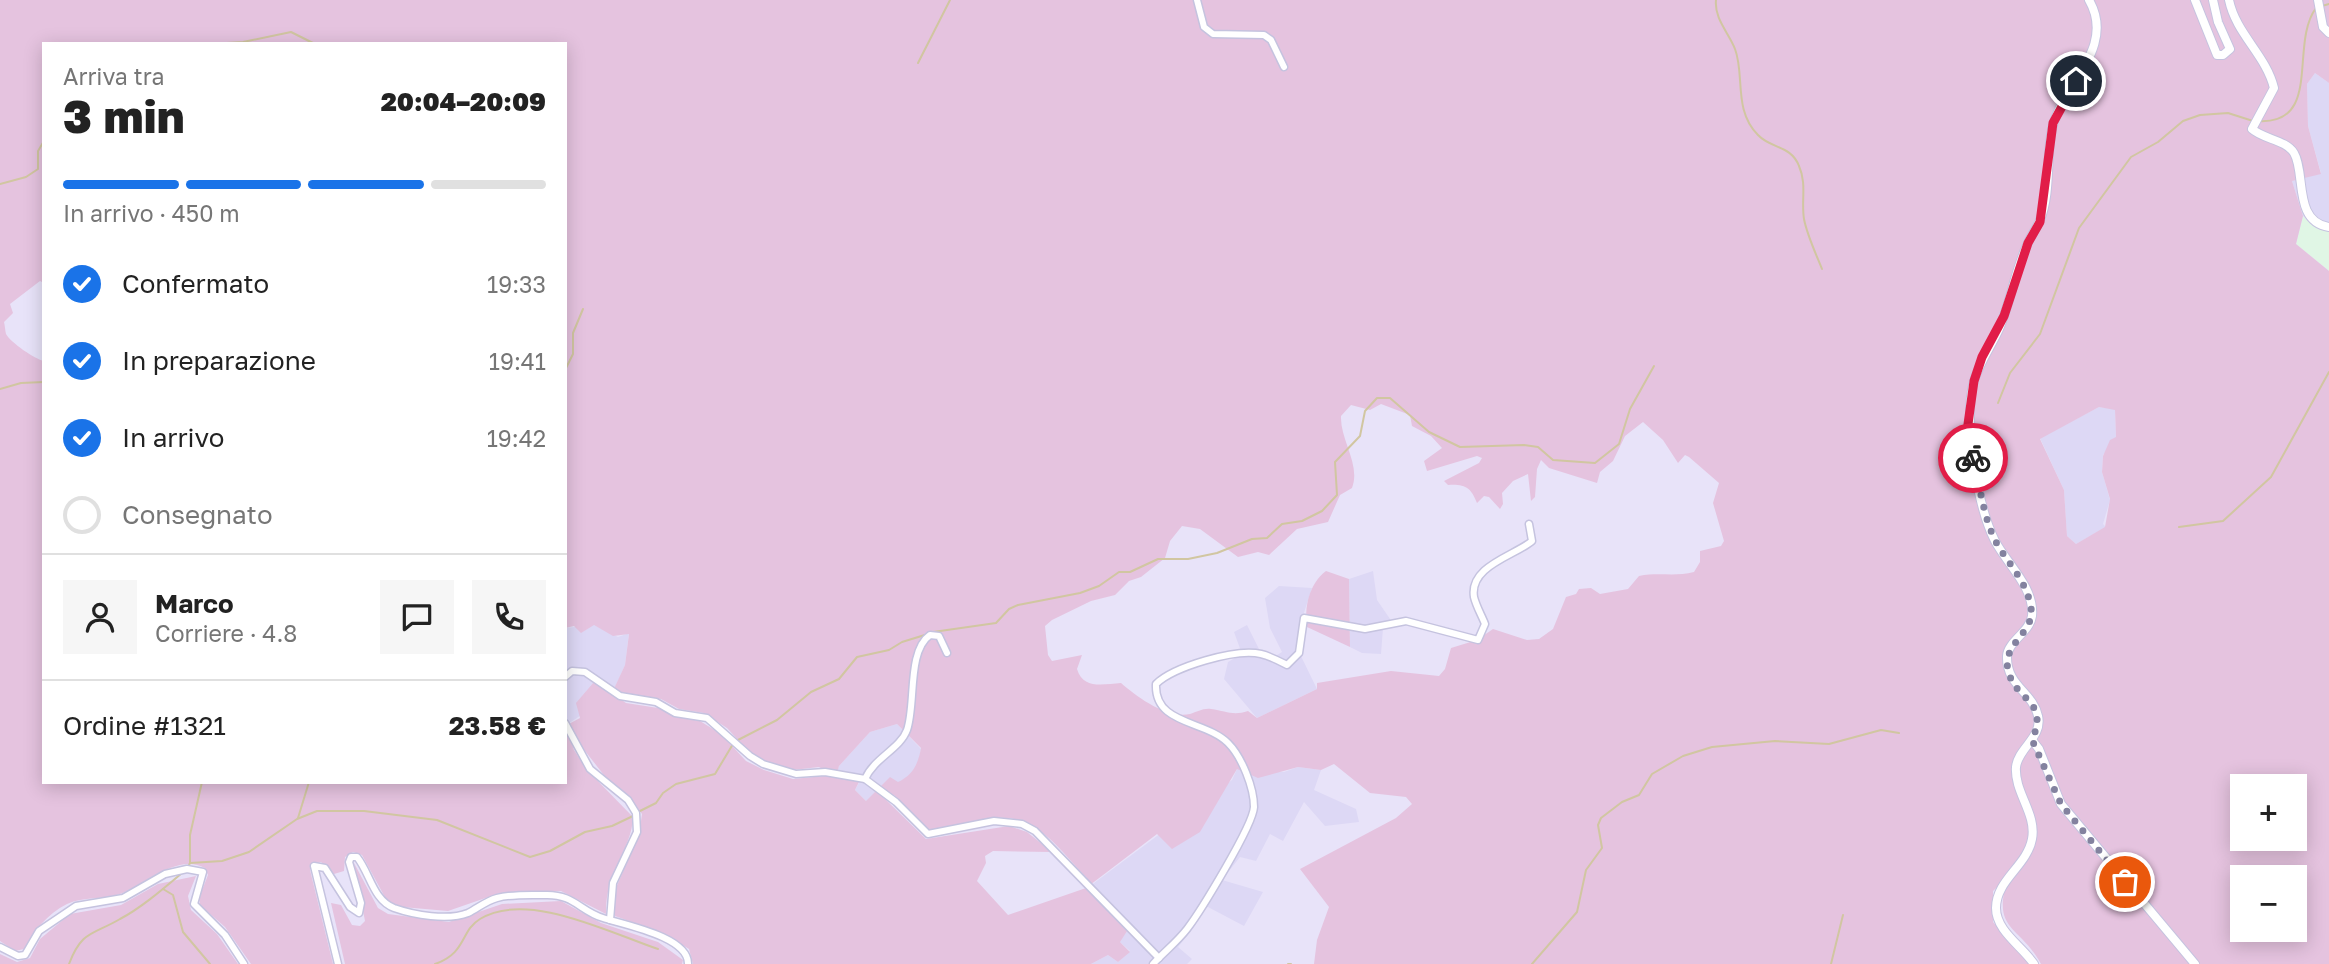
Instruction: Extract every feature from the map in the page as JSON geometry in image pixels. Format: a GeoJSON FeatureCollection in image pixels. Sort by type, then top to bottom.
{"type":"FeatureCollection","features":[{"type":"Feature","properties":{"kind":"street"},"geometry":{"type":"LineString","coordinates":[[1197,0],[1204,27],[1223,35],[1264,36],[1271,40],[1284,67]]}},
{"type":"Feature","properties":{"kind":"street"},"geometry":{"type":"LineString","coordinates":[[2034,964],[2000,925],[1996,908],[1999,891],[2026,854],[2032,839],[2032,823],[2016,776],[2020,754],[2032,740],[2038,726],[2038,715],[2008,672],[2007,657],[2008,651],[2028,625],[2031,607],[2021,580],[1991,532],[1973,457],[1968,424],[1969,400],[1982,357],[2004,316],[2028,243],[2044,209],[2053,123],[2089,60],[2097,34],[2098,20],[2089,0]]}},
{"type":"Feature","properties":{"kind":"street"},"geometry":{"type":"LineString","coordinates":[[2195,0],[2212,47],[2217,55],[2223,55],[2230,49],[2218,22],[2213,0]]}},
{"type":"Feature","properties":{"kind":"street"},"geometry":{"type":"LineString","coordinates":[[2230,0],[2235,20],[2267,65],[2271,77],[2272,95],[2257,116],[2252,129],[2261,137],[2290,149],[2295,155],[2299,186],[2306,205],[2316,221],[2329,227]]}},
{"type":"Feature","properties":{"kind":"street"},"geometry":{"type":"LineString","coordinates":[[2318,5],[2323,27],[2329,33]]}},
{"type":"Feature","properties":{"kind":"street"},"geometry":{"type":"LineString","coordinates":[[1153,964],[1196,916],[1242,838],[1254,808],[1239,755],[1226,741],[1202,727],[1167,713],[1155,697],[1156,684],[1166,674],[1233,654],[1260,653],[1286,665],[1299,653],[1304,618],[1365,629],[1406,621],[1478,640],[1485,624],[1474,597],[1476,586],[1483,571],[1532,541],[1529,524]]}},
{"type":"Feature","properties":{"kind":"street"},"geometry":{"type":"LineString","coordinates":[[865,779],[876,760],[906,732],[918,648],[930,635],[939,636],[947,653]]}},
{"type":"Feature","properties":{"kind":"street"},"geometry":{"type":"LineString","coordinates":[[567,675],[572,671],[585,672],[621,696],[656,702],[675,713],[707,718],[763,764],[796,774],[825,772],[865,779],[896,802],[928,834],[994,821],[1022,824],[1035,831],[1159,957]]}},
{"type":"Feature","properties":{"kind":"street"},"geometry":{"type":"LineString","coordinates":[[567,727],[590,769],[628,800],[636,813],[637,832],[613,883],[610,919]]}},
{"type":"Feature","properties":{"kind":"street"},"geometry":{"type":"LineString","coordinates":[[2032,740],[2061,804],[2195,964]]}},
{"type":"Feature","properties":{"kind":"street"},"geometry":{"type":"LineString","coordinates":[[338,964],[314,866],[325,869],[350,907],[359,913],[361,903],[349,872],[351,857],[359,860],[380,898],[408,912],[456,916],[501,897],[554,895],[572,899],[594,914],[650,932],[679,946],[686,952],[688,964]]}},
{"type":"Feature","properties":{"kind":"street"},"geometry":{"type":"LineString","coordinates":[[0,947],[18,956],[25,955],[39,931],[76,906],[123,898],[165,874],[194,869],[203,872],[194,904],[225,935],[244,964]]}},
{"type":"Feature","properties":{"kind":"shaded area"},"geometry":{"type":"Polygon","coordinates":[[[0,0],[2329,0],[2329,83],[2315,73],[2307,84],[2308,126],[2321,174],[2292,181],[2303,216],[2296,244],[2329,271],[2329,964],[2041,964],[2005,918],[2003,908],[2008,877],[1993,891],[1993,922],[2029,964],[1314,964],[1317,940],[1329,907],[1300,869],[1396,818],[1412,804],[1406,797],[1370,793],[1334,764],[1321,770],[1298,767],[1258,778],[1237,769],[1200,832],[1172,849],[1157,834],[1086,888],[1129,928],[1120,942],[1130,952],[1118,962],[1108,955],[1091,964],[693,964],[689,949],[663,933],[615,916],[615,890],[639,835],[642,814],[628,796],[607,779],[567,728],[574,750],[587,770],[633,817],[632,829],[610,886],[606,914],[561,891],[500,893],[448,911],[402,907],[387,901],[362,855],[353,852],[345,857],[344,871],[334,874],[321,862],[313,864],[310,870],[333,964],[251,964],[225,927],[200,905],[199,898],[208,875],[205,868],[194,864],[172,867],[120,894],[67,904],[42,924],[24,949],[15,951],[0,941],[0,0]],[[1381,404],[1370,410],[1351,405],[1341,416],[1354,479],[1352,488],[1340,495],[1328,522],[1297,529],[1269,555],[1258,552],[1238,557],[1200,529],[1182,526],[1170,541],[1165,558],[1141,577],[1129,581],[1115,595],[1091,601],[1045,626],[1048,655],[1052,661],[1082,655],[1077,669],[1084,680],[1101,685],[1121,683],[1144,700],[1172,713],[1190,714],[1208,709],[1234,713],[1248,711],[1257,718],[1317,689],[1317,683],[1391,671],[1439,676],[1445,669],[1451,648],[1477,640],[1493,629],[1527,640],[1539,639],[1553,629],[1566,597],[1576,594],[1579,589],[1591,588],[1600,594],[1628,589],[1639,576],[1694,572],[1700,562],[1700,551],[1721,546],[1724,541],[1713,503],[1719,483],[1685,455],[1678,463],[1663,440],[1643,422],[1625,436],[1613,461],[1600,472],[1597,483],[1549,468],[1541,460],[1537,469],[1535,497],[1531,501],[1528,474],[1513,481],[1502,493],[1503,504],[1500,509],[1489,497],[1484,496],[1477,503],[1467,488],[1448,485],[1444,481],[1479,463],[1482,458],[1477,456],[1427,471],[1424,461],[1442,448],[1431,436],[1412,426],[1410,415],[1381,404]],[[2099,407],[2040,439],[2064,490],[2067,536],[2076,544],[2105,527],[2110,499],[2102,472],[2103,456],[2110,440],[2116,437],[2115,410],[2099,407]],[[613,694],[626,703],[658,708],[676,717],[700,721],[721,734],[746,761],[764,770],[793,779],[834,775],[819,767],[793,770],[751,754],[727,728],[704,713],[679,709],[661,699],[613,694]],[[897,724],[870,732],[839,766],[836,776],[859,782],[855,790],[866,801],[890,777],[898,782],[908,776],[916,764],[921,748],[897,724]],[[879,793],[926,839],[1009,826],[1027,832],[1052,852],[993,851],[985,856],[986,863],[977,881],[1008,915],[1086,888],[1087,878],[1044,834],[1020,820],[989,819],[929,830],[894,795],[879,793]]]}},
{"type":"Feature","properties":{"kind":"shaded area"},"geometry":{"type":"Polygon","coordinates":[[[2315,73],[2329,83],[2329,231],[2311,224],[2303,216],[2292,181],[2321,173],[2308,126],[2307,84],[2315,73]]]}},
{"type":"Feature","properties":{"kind":"shaded area"},"geometry":{"type":"Polygon","coordinates":[[[2303,216],[2311,224],[2329,231],[2329,271],[2296,244],[2303,216]]]}},
{"type":"Feature","properties":{"kind":"shaded area"},"geometry":{"type":"Polygon","coordinates":[[[2099,407],[2115,409],[2116,438],[2103,455],[2102,472],[2110,500],[2103,524],[2106,527],[2076,544],[2067,536],[2064,490],[2040,438],[2099,407]]]}},
{"type":"Feature","properties":{"kind":"shaded area"},"geometry":{"type":"Polygon","coordinates":[[[1326,571],[1349,579],[1350,647],[1307,627],[1309,596],[1315,582],[1326,571]]]}},
{"type":"Feature","properties":{"kind":"shaded area"},"geometry":{"type":"Polygon","coordinates":[[[1373,571],[1377,600],[1390,619],[1390,626],[1383,628],[1381,654],[1362,653],[1350,647],[1349,579],[1373,571]]]}},
{"type":"Feature","properties":{"kind":"shaded area"},"geometry":{"type":"Polygon","coordinates":[[[1279,586],[1312,588],[1300,625],[1298,650],[1317,689],[1257,718],[1224,679],[1228,662],[1242,654],[1234,632],[1247,625],[1260,651],[1274,657],[1282,652],[1270,628],[1265,598],[1279,586]]]}},
{"type":"Feature","properties":{"kind":"shaded area"},"geometry":{"type":"Polygon","coordinates":[[[594,625],[618,637],[629,633],[625,665],[612,694],[567,725],[567,628],[594,625]]]}},
{"type":"Feature","properties":{"kind":"shaded area"},"geometry":{"type":"Polygon","coordinates":[[[897,724],[921,749],[918,763],[908,778],[866,801],[855,790],[859,783],[835,775],[839,766],[870,732],[897,724]]]}},
{"type":"Feature","properties":{"kind":"shaded area"},"geometry":{"type":"Polygon","coordinates":[[[1298,767],[1321,770],[1314,790],[1356,809],[1359,822],[1325,826],[1304,802],[1283,841],[1270,834],[1256,861],[1240,857],[1222,880],[1263,892],[1244,926],[1208,907],[1199,910],[1188,927],[1191,931],[1178,947],[1192,959],[1187,964],[1091,964],[1108,955],[1118,962],[1130,951],[1120,942],[1086,889],[1232,780],[1237,769],[1284,772],[1298,767]]]}},
{"type":"Feature","properties":{"kind":"shaded area"},"geometry":{"type":"Polygon","coordinates":[[[354,863],[378,908],[388,914],[449,922],[502,904],[561,901],[601,923],[658,942],[683,960],[682,964],[345,964],[331,903],[341,905],[352,925],[360,926],[365,921],[354,863]]]}},
{"type":"Feature","properties":{"kind":"shaded area"},"geometry":{"type":"Polygon","coordinates":[[[196,876],[188,896],[191,910],[217,934],[238,964],[0,964],[0,954],[17,962],[30,958],[40,939],[70,914],[121,905],[158,884],[196,876]]]}},
{"type":"Feature","properties":{"kind":"waterway"},"geometry":{"type":"LineString","coordinates":[[918,63],[950,0]]}},
{"type":"Feature","properties":{"kind":"waterway"},"geometry":{"type":"LineString","coordinates":[[1716,0],[1720,20],[1738,59],[1745,115],[1758,135],[1791,154],[1799,166],[1803,179],[1804,219],[1822,269]]}},
{"type":"Feature","properties":{"kind":"waterway"},"geometry":{"type":"LineString","coordinates":[[2322,6],[2329,4]]}},
{"type":"Feature","properties":{"kind":"waterway"},"geometry":{"type":"LineString","coordinates":[[2258,121],[2278,119],[2291,110],[2298,96],[2308,23],[2316,8]]}},
{"type":"Feature","properties":{"kind":"waterway"},"geometry":{"type":"LineString","coordinates":[[243,42],[291,32],[311,42]]}},
{"type":"Feature","properties":{"kind":"waterway"},"geometry":{"type":"LineString","coordinates":[[1998,403],[2010,373],[2040,334],[2079,228],[2131,157],[2158,142],[2183,121],[2200,115],[2228,113],[2253,121]]}},
{"type":"Feature","properties":{"kind":"waterway"},"geometry":{"type":"LineString","coordinates":[[0,184],[26,177],[38,169],[38,151],[42,144]]}},
{"type":"Feature","properties":{"kind":"waterway"},"geometry":{"type":"LineString","coordinates":[[567,366],[573,354],[573,333],[583,309]]}},
{"type":"Feature","properties":{"kind":"waterway"},"geometry":{"type":"LineString","coordinates":[[933,632],[996,623],[1009,609],[1018,605],[1080,593],[1099,586],[1119,572],[1130,572],[1158,559],[1188,559],[1217,553],[1252,539],[1267,538],[1282,524],[1302,521],[1322,511],[1337,495],[1335,462],[1360,436],[1365,411],[1377,398],[1390,398],[1429,432],[1460,447],[1524,445],[1538,447],[1553,460],[1595,463],[1619,444],[1630,409],[1654,366]]}},
{"type":"Feature","properties":{"kind":"waterway"},"geometry":{"type":"LineString","coordinates":[[2179,527],[2223,521],[2271,477],[2329,372]]}},
{"type":"Feature","properties":{"kind":"waterway"},"geometry":{"type":"LineString","coordinates":[[0,389],[21,383],[42,382]]}},
{"type":"Feature","properties":{"kind":"waterway"},"geometry":{"type":"LineString","coordinates":[[738,740],[777,720],[811,692],[839,679],[857,657],[889,650],[902,642],[928,634]]}},
{"type":"Feature","properties":{"kind":"waterway"},"geometry":{"type":"LineString","coordinates":[[1532,964],[1577,912],[1586,870],[1602,848],[1598,825],[1601,818],[1622,802],[1639,795],[1652,774],[1683,756],[1712,747],[1775,741],[1829,744],[1881,730],[1899,733]]}},
{"type":"Feature","properties":{"kind":"waterway"},"geometry":{"type":"LineString","coordinates":[[640,811],[656,803],[663,793],[676,784],[715,774],[733,744]]}},
{"type":"Feature","properties":{"kind":"waterway"},"geometry":{"type":"LineString","coordinates":[[190,863],[190,835],[202,784]]}},
{"type":"Feature","properties":{"kind":"waterway"},"geometry":{"type":"LineString","coordinates":[[298,818],[308,784]]}},
{"type":"Feature","properties":{"kind":"waterway"},"geometry":{"type":"LineString","coordinates":[[188,867],[190,863],[222,861],[249,852],[297,819],[317,811],[364,811],[437,820],[530,857],[550,851],[585,832],[612,826],[633,816]]}},
{"type":"Feature","properties":{"kind":"waterway"},"geometry":{"type":"LineString","coordinates":[[69,964],[84,939],[136,909],[182,873]]}},
{"type":"Feature","properties":{"kind":"waterway"},"geometry":{"type":"LineString","coordinates":[[163,889],[173,895],[183,932],[210,964]]}},
{"type":"Feature","properties":{"kind":"waterway"},"geometry":{"type":"LineString","coordinates":[[435,964],[453,954],[480,919],[499,911],[521,909],[569,917],[658,949]]}},
{"type":"Feature","properties":{"kind":"waterway"},"geometry":{"type":"LineString","coordinates":[[1831,964],[1843,915]]}},
{"type":"Feature","properties":{"kind":"way so far"},"geometry":{"type":"LineString","coordinates":[[1973,458],[1991,532],[2021,580],[2031,607],[2032,617],[2008,651],[2007,657],[2008,672],[2038,715],[2038,726],[2032,740],[2039,749],[2045,771],[2061,804],[2125,882]]}},
{"type":"Feature","properties":{"kind":"route"},"geometry":{"type":"LineString","coordinates":[[1973,458],[1968,424],[1969,400],[1974,381],[1982,357],[2004,316],[2028,243],[2040,222],[2044,209],[2053,123],[2076,81]]}}]}
